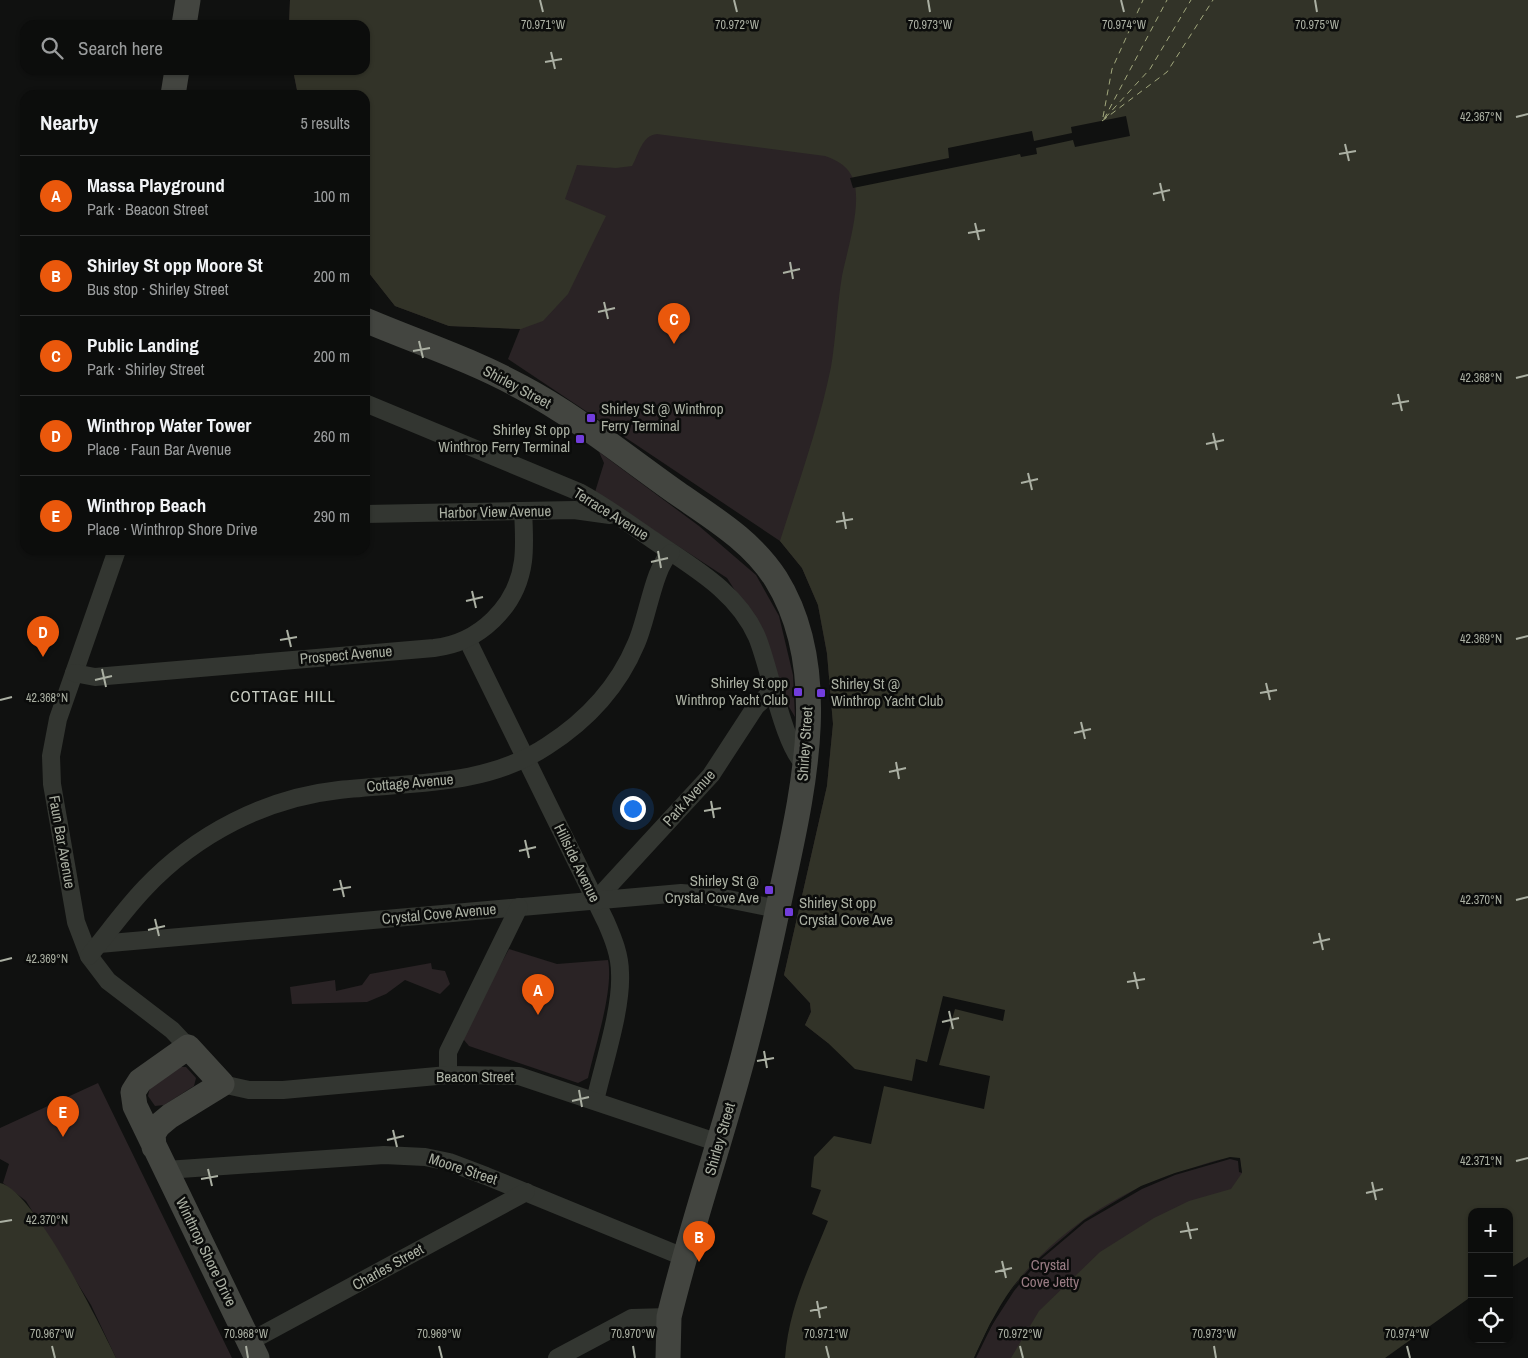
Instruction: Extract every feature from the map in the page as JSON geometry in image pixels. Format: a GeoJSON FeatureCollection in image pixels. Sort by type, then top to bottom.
{"type":"FeatureCollection","features":[{"type":"Feature","properties":{"kind":"main road"},"geometry":{"type":"LineString","coordinates":[[185,20],[188,0]]}},
{"type":"Feature","properties":{"kind":"main road"},"geometry":{"type":"LineString","coordinates":[[174,90],[176,75]]}},
{"type":"Feature","properties":{"kind":"main road","name":"Shirley Street"},"geometry":{"type":"LineString","coordinates":[[370,322],[490,372],[538,396],[575,420],[748,545],[769,568],[781,588],[798,633],[809,704],[805,765],[778,909],[747,1043],[669,1317],[668,1358]]}},
{"type":"Feature","properties":{"kind":"main road","name":"Faun Bar Avenue"},"geometry":{"type":"LineString","coordinates":[[188,1047],[222,1084]]}},
{"type":"Feature","properties":{"kind":"main road","name":"Winthrop Shore Drive"},"geometry":{"type":"LineString","coordinates":[[188,1047],[140,1081],[135,1088],[133,1097],[135,1106],[253,1350]]}},
{"type":"Feature","properties":{"kind":"main road"},"geometry":{"type":"LineString","coordinates":[[154,1146],[153,1134],[162,1123],[222,1084]]}},
{"type":"Feature","properties":{"kind":"street","name":"Terrace Avenue"},"geometry":{"type":"LineString","coordinates":[[370,405],[572,489],[624,521],[716,584],[743,613],[759,642],[792,746],[805,765]]}},
{"type":"Feature","properties":{"kind":"street","name":"Harbor View Avenue"},"geometry":{"type":"LineString","coordinates":[[370,514],[583,510],[624,521]]}},
{"type":"Feature","properties":{"kind":"street","name":"Prospect Avenue"},"geometry":{"type":"LineString","coordinates":[[74,673],[95,677],[414,650],[441,647],[467,639],[484,628],[502,610],[515,589],[523,562],[523,511]]}},
{"type":"Feature","properties":{"kind":"street","name":"Cottage Avenue"},"geometry":{"type":"LineString","coordinates":[[94,950],[141,893],[169,865],[201,841],[252,812],[277,803],[318,793],[475,776],[525,759],[554,742],[579,722],[614,684],[639,638],[661,564],[671,553]]}},
{"type":"Feature","properties":{"kind":"street","name":"Faun Bar Avenue"},"geometry":{"type":"LineString","coordinates":[[115,555],[56,728],[51,756],[51,776],[76,922],[94,950],[108,981],[172,1030],[188,1047]]}},
{"type":"Feature","properties":{"kind":"street","name":"Hillside Avenue"},"geometry":{"type":"LineString","coordinates":[[467,639],[613,938],[620,972],[618,1000],[595,1101]]}},
{"type":"Feature","properties":{"kind":"street","name":"Park Avenue"},"geometry":{"type":"LineString","coordinates":[[595,901],[711,776],[756,706],[774,690]]}},
{"type":"Feature","properties":{"kind":"street","name":"Crystal Cove Avenue"},"geometry":{"type":"LineString","coordinates":[[94,950],[519,907],[692,893],[778,909]]}},
{"type":"Feature","properties":{"kind":"street"},"geometry":{"type":"LineString","coordinates":[[448,1075],[448,1052],[519,907]]}},
{"type":"Feature","properties":{"kind":"street","name":"Beacon Street"},"geometry":{"type":"LineString","coordinates":[[222,1084],[259,1090],[312,1089],[448,1075],[519,1076],[718,1143]]}},
{"type":"Feature","properties":{"kind":"street","name":"Moore Street"},"geometry":{"type":"LineString","coordinates":[[166,1170],[412,1155],[449,1162],[686,1258]]}},
{"type":"Feature","properties":{"kind":"street","name":"Charles Street"},"geometry":{"type":"LineString","coordinates":[[253,1350],[526,1192]]}},
{"type":"Feature","properties":{"kind":"street"},"geometry":{"type":"LineString","coordinates":[[557,1358],[632,1318],[669,1317]]}},
{"type":"Feature","properties":{"kind":"green space"},"geometry":{"type":"Polygon","coordinates":[[[290,0],[364,20],[289,20],[290,0]]]}},
{"type":"Feature","properties":{"kind":"green space"},"geometry":{"type":"Polygon","coordinates":[[[370,22],[568,75],[869,145],[828,1043],[805,1025],[811,1012],[810,1003],[784,975],[827,786],[833,724],[827,654],[818,605],[802,568],[780,541],[508,359],[520,329],[449,326],[395,306],[370,274],[370,90],[297,90],[294,75],[370,75],[370,22]]]}},
{"type":"Feature","properties":{"kind":"green space"},"geometry":{"type":"Polygon","coordinates":[[[599,452],[699,526],[756,575],[779,616],[793,675],[795,717],[785,700],[766,639],[727,578],[595,492],[604,463],[599,452]]]}},
{"type":"Feature","properties":{"kind":"green space"},"geometry":{"type":"Polygon","coordinates":[[[509,949],[557,964],[608,960],[609,972],[606,1002],[588,1078],[578,1083],[469,1046],[464,1040],[464,1032],[509,949]]]}},
{"type":"Feature","properties":{"kind":"green space"},"geometry":{"type":"Polygon","coordinates":[[[431,963],[432,969],[445,971],[450,984],[440,994],[405,980],[386,994],[367,1002],[292,1004],[290,987],[335,980],[336,991],[362,985],[370,974],[431,963]]]}},
{"type":"Feature","properties":{"kind":"green space"},"geometry":{"type":"Polygon","coordinates":[[[179,1067],[186,1067],[196,1078],[194,1086],[164,1105],[155,1106],[148,1096],[150,1087],[179,1067]]]}},
{"type":"Feature","properties":{"kind":"green space"},"geometry":{"type":"Polygon","coordinates":[[[98,1083],[232,1358],[116,1358],[91,1305],[26,1201],[3,1183],[9,1164],[0,1159],[0,1128],[98,1083]]]}},
{"type":"Feature","properties":{"kind":"green space","name":"Crystal Cove Jetty"},"geometry":{"type":"Polygon","coordinates":[[[1116,1154],[1285,1154],[1147,1358],[974,1358],[1012,1289],[1116,1154]]]}},
{"type":"Feature","properties":{"kind":"shaded area"},"geometry":{"type":"Polygon","coordinates":[[[290,0],[1528,0],[1528,1257],[1513,1266],[1513,1208],[1468,1208],[1468,1299],[1385,1358],[1011,1358],[1039,1311],[1100,1252],[1154,1218],[1189,1201],[1231,1189],[1242,1173],[1240,1159],[1234,1158],[1208,1163],[1164,1177],[1139,1188],[1114,1200],[1069,1231],[1048,1248],[1006,1296],[974,1358],[785,1358],[787,1339],[795,1305],[828,1221],[812,1214],[821,1190],[811,1187],[814,1157],[834,1136],[871,1144],[884,1086],[984,1109],[990,1076],[939,1065],[955,1009],[1003,1021],[1005,1010],[943,996],[927,1062],[916,1059],[912,1081],[855,1069],[828,1043],[805,1025],[811,1012],[810,1003],[784,975],[827,786],[833,724],[827,653],[818,605],[802,568],[780,541],[814,433],[831,367],[842,276],[856,207],[855,186],[851,175],[844,166],[836,160],[825,156],[657,134],[652,135],[644,141],[632,166],[616,168],[577,165],[565,199],[606,216],[568,294],[543,321],[521,329],[449,326],[395,306],[370,274],[370,90],[297,90],[294,75],[370,75],[370,20],[289,20],[290,0]]]}},
{"type":"Feature","properties":{"kind":"shaded area"},"geometry":{"type":"Polygon","coordinates":[[[0,1183],[14,1191],[30,1208],[47,1232],[81,1290],[116,1358],[0,1358],[0,1183]]]}},
{"type":"Feature","properties":{"kind":"pier"},"geometry":{"type":"Polygon","coordinates":[[[1126,116],[1130,136],[1075,147],[1073,140],[1036,148],[1037,154],[1021,157],[1020,154],[853,188],[850,178],[949,158],[948,148],[1032,131],[1034,141],[1072,133],[1071,127],[1126,116]]]}},
{"type":"Feature","properties":{"kind":"pier"},"geometry":{"type":"Polygon","coordinates":[[[1230,1157],[1240,1158],[1242,1173],[1239,1172],[1238,1161],[1230,1159],[1175,1175],[1142,1189],[1085,1222],[1039,1261],[1014,1291],[992,1325],[976,1358],[974,1358],[990,1324],[1012,1289],[1037,1260],[1084,1220],[1141,1186],[1175,1173],[1230,1157]]]}},
{"type":"Feature","properties":{"kind":"ferry route"},"geometry":{"type":"LineString","coordinates":[[1103,117],[1112,69],[1143,0]]}},
{"type":"Feature","properties":{"kind":"ferry route"},"geometry":{"type":"LineString","coordinates":[[1104,119],[1167,0]]}},
{"type":"Feature","properties":{"kind":"ferry route"},"geometry":{"type":"LineString","coordinates":[[1105,118],[1150,69],[1191,0]]}},
{"type":"Feature","properties":{"kind":"ferry route"},"geometry":{"type":"LineString","coordinates":[[1102,121],[1167,72],[1213,0]]}},
{"type":"Feature","properties":{"kind":"place","name":"Public Landing"},"geometry":{"type":"Point","coordinates":[674,344]}},
{"type":"Feature","properties":{"kind":"place","name":"Shirley St @ Winthrop Ferry Terminal"},"geometry":{"type":"Point","coordinates":[591,418]}},
{"type":"Feature","properties":{"kind":"place","name":"Shirley St opp Winthrop Ferry Terminal"},"geometry":{"type":"Point","coordinates":[580,439]}},
{"type":"Feature","properties":{"kind":"place","name":"Winthrop Water Tower"},"geometry":{"type":"Point","coordinates":[43,657]}},
{"type":"Feature","properties":{"kind":"place","name":"Shirley St opp Winthrop Yacht Club"},"geometry":{"type":"Point","coordinates":[798,692]}},
{"type":"Feature","properties":{"kind":"place","name":"Shirley St @ Winthrop Yacht Club"},"geometry":{"type":"Point","coordinates":[821,693]}},
{"type":"Feature","properties":{"kind":"place","name":"Shirley St @ Crystal Cove Ave"},"geometry":{"type":"Point","coordinates":[769,890]}},
{"type":"Feature","properties":{"kind":"place","name":"Shirley St opp Crystal Cove Ave"},"geometry":{"type":"Point","coordinates":[789,912]}},
{"type":"Feature","properties":{"kind":"place","name":"Massa Playground"},"geometry":{"type":"Point","coordinates":[538,1015]}},
{"type":"Feature","properties":{"kind":"place","name":"Winthrop Beach"},"geometry":{"type":"Point","coordinates":[63,1137]}},
{"type":"Feature","properties":{"kind":"place","name":"Shirley St opp Moore St"},"geometry":{"type":"Point","coordinates":[699,1262]}},
{"type":"Feature","properties":{"kind":"district","name":"COTTAGE HILL"},"geometry":{"type":"Point","coordinates":[283,696]}}]}
